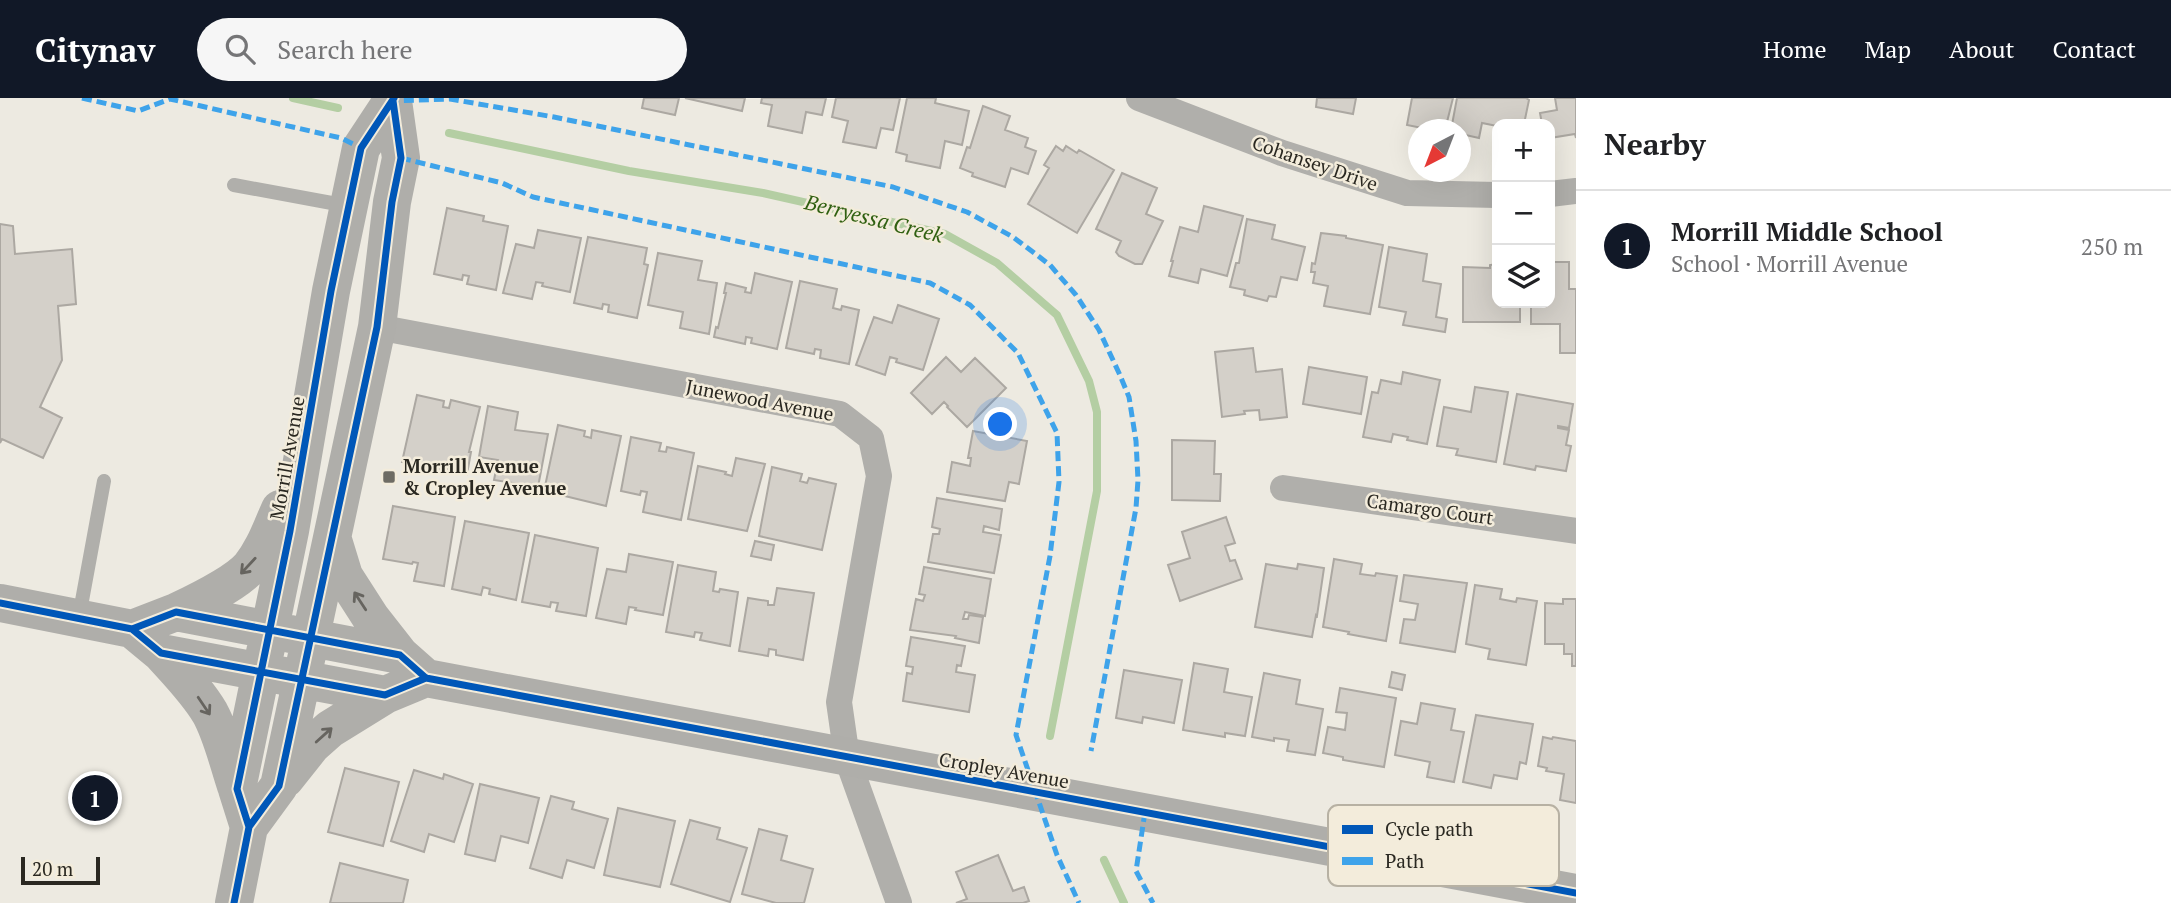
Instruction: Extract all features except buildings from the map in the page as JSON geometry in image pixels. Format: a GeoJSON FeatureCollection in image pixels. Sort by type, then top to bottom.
{"type":"FeatureCollection","features":[{"type":"Feature","properties":{"kind":"main road","name":"Morrill Avenue"},"geometry":{"type":"LineString","coordinates":[[249,827],[237,789],[302,463],[331,291],[361,148],[394,100]]}},
{"type":"Feature","properties":{"kind":"main road","name":"Morrill Avenue"},"geometry":{"type":"LineString","coordinates":[[234,903],[249,827],[279,786],[377,327],[401,158],[394,100]]}},
{"type":"Feature","properties":{"kind":"main road"},"geometry":{"type":"LineString","coordinates":[[132,629],[205,598],[248,569],[262,550],[302,463]]}},
{"type":"Feature","properties":{"kind":"main road"},"geometry":{"type":"LineString","coordinates":[[279,786],[312,745],[330,729],[385,695],[413,667],[371,618],[344,576],[333,540]]}},
{"type":"Feature","properties":{"kind":"main road"},"geometry":{"type":"LineString","coordinates":[[0,603],[132,629],[162,653],[210,714],[237,789]]}},
{"type":"Feature","properties":{"kind":"main road","name":"Cropley Avenue"},"geometry":{"type":"LineString","coordinates":[[176,612],[312,638],[413,667],[1328,855]]}},
{"type":"Feature","properties":{"kind":"main road"},"geometry":{"type":"LineString","coordinates":[[162,653],[385,695]]}},
{"type":"Feature","properties":{"kind":"main road","name":"Cropley Avenue"},"geometry":{"type":"LineString","coordinates":[[1481,886],[1516,893],[1576,893]]}},
{"type":"Feature","properties":{"kind":"street","name":"Cohansey Drive"},"geometry":{"type":"LineString","coordinates":[[1139,98],[1282,153],[1407,193],[1492,195]]}},
{"type":"Feature","properties":{"kind":"street"},"geometry":{"type":"LineString","coordinates":[[1555,193],[1576,191]]}},
{"type":"Feature","properties":{"kind":"street","name":"Junewood Avenue"},"geometry":{"type":"LineString","coordinates":[[377,327],[840,414],[871,438],[879,476],[839,702],[847,758],[899,903]]}},
{"type":"Feature","properties":{"kind":"street","name":"Camargo Court"},"geometry":{"type":"LineString","coordinates":[[1283,488],[1576,531]]}},
{"type":"Feature","properties":{"kind":"lane"},"geometry":{"type":"LineString","coordinates":[[234,185],[349,206]]}},
{"type":"Feature","properties":{"kind":"lane"},"geometry":{"type":"LineString","coordinates":[[78,618],[104,481]]}},
{"type":"Feature","properties":{"kind":"waterway","name":"Berryessa Creek"},"geometry":{"type":"LineString","coordinates":[[293,98],[338,108]]}},
{"type":"Feature","properties":{"kind":"waterway","name":"Berryessa Creek"},"geometry":{"type":"LineString","coordinates":[[449,133],[629,171],[763,193],[945,234],[997,263],[1057,315],[1089,381],[1097,412],[1097,491],[1050,736]]}},
{"type":"Feature","properties":{"kind":"waterway","name":"Berryessa Creek"},"geometry":{"type":"LineString","coordinates":[[1104,860],[1124,903]]}},
{"type":"Feature","properties":{"kind":"marked path"},"geometry":{"type":"LineString","coordinates":[[82,98],[138,111],[170,99],[341,138],[361,148]]}},
{"type":"Feature","properties":{"kind":"marked path"},"geometry":{"type":"LineString","coordinates":[[389,100],[450,99],[554,117],[893,187],[967,212],[1013,237],[1050,265],[1076,295],[1099,330],[1129,397],[1136,441],[1136,508],[1091,751]]}},
{"type":"Feature","properties":{"kind":"marked path"},"geometry":{"type":"LineString","coordinates":[[401,158],[502,183],[533,197],[930,283],[970,305],[1018,353],[1057,433],[1059,482],[1050,556],[1016,735],[1057,855],[1079,903]]}},
{"type":"Feature","properties":{"kind":"marked path"},"geometry":{"type":"LineString","coordinates":[[1145,812],[1136,871],[1153,903]]}},
{"type":"Feature","properties":{"kind":"cycle path"},"geometry":{"type":"LineString","coordinates":[[249,827],[237,789],[290,531],[331,291],[361,148],[394,98]]}},
{"type":"Feature","properties":{"kind":"cycle path"},"geometry":{"type":"LineString","coordinates":[[234,903],[249,827],[279,786],[377,327],[392,202],[401,158],[393,101]]}},
{"type":"Feature","properties":{"kind":"cycle path"},"geometry":{"type":"LineString","coordinates":[[0,603],[132,629],[161,653],[385,695],[426,678]]}},
{"type":"Feature","properties":{"kind":"cycle path"},"geometry":{"type":"LineString","coordinates":[[132,629],[176,612],[400,655],[426,678],[1328,847]]}},
{"type":"Feature","properties":{"kind":"cycle path"},"geometry":{"type":"LineString","coordinates":[[1539,886],[1576,893]]}},
{"type":"Feature","properties":{"kind":"place","name":"Morrill Avenue & Cropley Avenue"},"geometry":{"type":"Point","coordinates":[389,477]}},
{"type":"Feature","properties":{"kind":"place","name":"Morrill Middle School"},"geometry":{"type":"Point","coordinates":[95,798]}}]}
